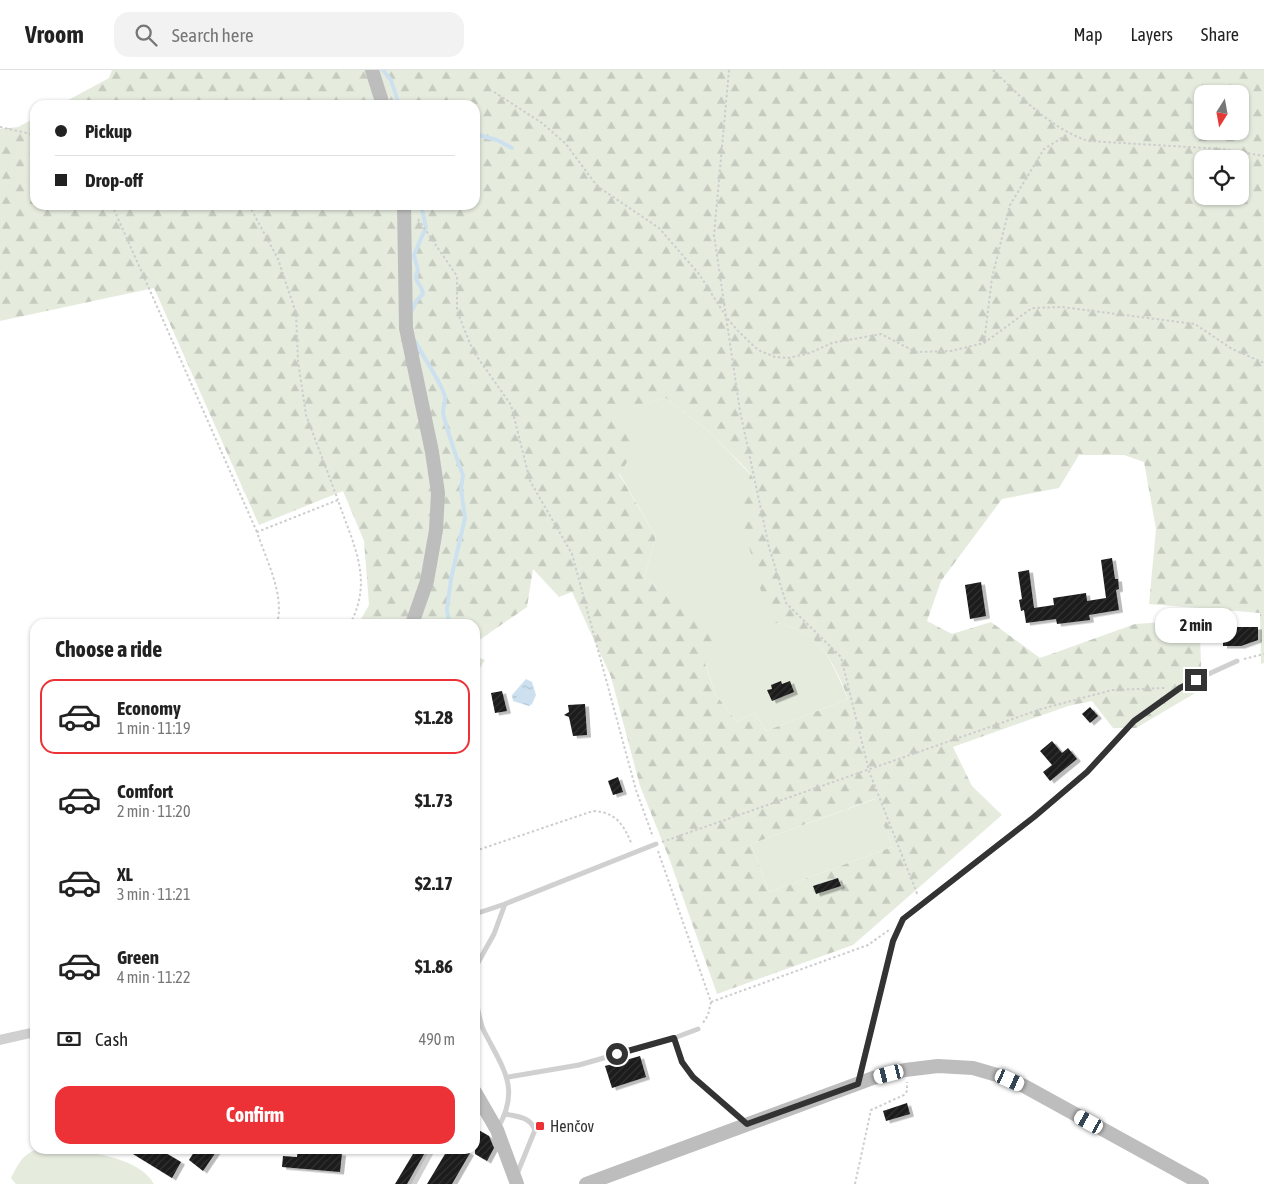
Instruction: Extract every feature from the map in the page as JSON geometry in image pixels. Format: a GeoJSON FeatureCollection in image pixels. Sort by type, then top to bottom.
{"type":"FeatureCollection","features":[{"type":"Feature","properties":{"kind":"street"},"geometry":{"type":"LineString","coordinates":[[372,70],[381,100]]}},
{"type":"Feature","properties":{"kind":"street"},"geometry":{"type":"LineString","coordinates":[[409,210],[406,328],[432,452],[438,493],[436,530],[427,581],[414,619]]}},
{"type":"Feature","properties":{"kind":"street"},"geometry":{"type":"LineString","coordinates":[[0,1040],[30,1033]]}},
{"type":"Feature","properties":{"kind":"street"},"geometry":{"type":"LineString","coordinates":[[586,1184],[858,1084],[905,1070],[950,1066],[973,1068],[996,1074],[1024,1086],[1202,1184]]}},
{"type":"Feature","properties":{"kind":"street"},"geometry":{"type":"LineString","coordinates":[[480,1101],[497,1130],[516,1180]]}},
{"type":"Feature","properties":{"kind":"lane"},"geometry":{"type":"LineString","coordinates":[[858,1084],[893,941],[903,919],[921,903],[1034,817],[1087,772],[1134,721],[1180,688],[1237,661]]}},
{"type":"Feature","properties":{"kind":"lane"},"geometry":{"type":"LineString","coordinates":[[480,912],[656,844]]}},
{"type":"Feature","properties":{"kind":"lane"},"geometry":{"type":"LineString","coordinates":[[480,959],[494,934],[505,904]]}},
{"type":"Feature","properties":{"kind":"lane"},"geometry":{"type":"LineString","coordinates":[[480,1018],[483,1030],[508,1077],[506,1114],[497,1130]]}},
{"type":"Feature","properties":{"kind":"lane"},"geometry":{"type":"LineString","coordinates":[[508,1077],[580,1065],[674,1038],[698,1029]]}},
{"type":"Feature","properties":{"kind":"lane"},"geometry":{"type":"LineString","coordinates":[[674,1038],[682,1062],[693,1077],[747,1124]]}},
{"type":"Feature","properties":{"kind":"lane"},"geometry":{"type":"LineString","coordinates":[[506,1114],[527,1119],[532,1122],[535,1130],[516,1180]]}},
{"type":"Feature","properties":{"kind":"lane"},"geometry":{"type":"LineString","coordinates":[[414,1184],[430,1154]]}},
{"type":"Feature","properties":{"kind":"path"},"geometry":{"type":"LineString","coordinates":[[729,70],[714,234],[740,410],[769,547],[786,603],[841,657],[869,771],[921,903]]}},
{"type":"Feature","properties":{"kind":"path"},"geometry":{"type":"LineString","coordinates":[[993,70],[1050,122],[1068,134],[1088,141],[1222,149],[1264,156]]}},
{"type":"Feature","properties":{"kind":"path"},"geometry":{"type":"LineString","coordinates":[[494,92],[542,122],[566,144],[597,186],[659,228],[699,274],[727,318],[758,350],[775,357],[788,358],[810,353],[832,343],[881,334],[916,352],[952,350],[984,343],[1032,308],[1062,307],[1195,324],[1232,349],[1264,363]]}},
{"type":"Feature","properties":{"kind":"path"},"geometry":{"type":"LineString","coordinates":[[0,127],[30,134]]}},
{"type":"Feature","properties":{"kind":"path"},"geometry":{"type":"LineString","coordinates":[[984,343],[992,278],[1010,205],[1044,149],[1068,134]]}},
{"type":"Feature","properties":{"kind":"path"},"geometry":{"type":"LineString","coordinates":[[114,210],[257,532],[277,590],[278,619]]}},
{"type":"Feature","properties":{"kind":"path"},"geometry":{"type":"LineString","coordinates":[[253,210],[278,259],[296,313],[298,361],[306,415],[357,556],[363,584],[359,607],[353,619]]}},
{"type":"Feature","properties":{"kind":"path"},"geometry":{"type":"LineString","coordinates":[[410,210],[457,276],[457,311],[473,351],[511,404],[530,481],[572,554],[602,667]]}},
{"type":"Feature","properties":{"kind":"path"},"geometry":{"type":"LineString","coordinates":[[257,532],[338,500]]}},
{"type":"Feature","properties":{"kind":"path"},"geometry":{"type":"LineString","coordinates":[[1237,661],[1264,654]]}},
{"type":"Feature","properties":{"kind":"path"},"geometry":{"type":"LineString","coordinates":[[656,844],[869,771],[1041,709],[1112,690],[1180,688]]}},
{"type":"Feature","properties":{"kind":"path"},"geometry":{"type":"LineString","coordinates":[[480,849],[593,811],[604,812],[614,816],[625,827],[635,852]]}},
{"type":"Feature","properties":{"kind":"path"},"geometry":{"type":"LineString","coordinates":[[698,1029],[708,1015],[711,1002],[868,945],[903,919]]}},
{"type":"Feature","properties":{"kind":"path"},"geometry":{"type":"LineString","coordinates":[[855,1184],[871,1110],[904,1095],[908,1086],[905,1070]]}},
{"type":"Feature","properties":{"kind":"green space"},"geometry":{"type":"Polygon","coordinates":[[[112,70],[1264,70],[1264,663],[1261,664],[1260,613],[1149,604],[1156,529],[1144,462],[1124,455],[1079,455],[1059,488],[1002,499],[941,581],[927,621],[952,634],[991,622],[1040,658],[1135,624],[1163,622],[1200,637],[1202,689],[1136,728],[1113,728],[1092,701],[1068,706],[953,747],[972,786],[1002,815],[853,945],[717,994],[669,858],[640,786],[611,677],[572,592],[559,597],[533,569],[527,607],[480,640],[480,619],[361,619],[369,605],[364,541],[343,491],[259,525],[154,288],[0,321],[0,129],[18,127],[30,121],[30,210],[480,210],[480,100],[68,100],[109,78],[112,70]],[[666,398],[618,411],[637,447],[619,474],[656,537],[644,577],[717,637],[705,663],[716,695],[737,722],[755,713],[766,731],[848,699],[836,671],[819,645],[803,632],[769,621],[737,502],[751,474],[712,434],[666,398]],[[874,799],[751,844],[769,892],[892,847],[874,799]]]}},
{"type":"Feature","properties":{"kind":"green space"},"geometry":{"type":"Polygon","coordinates":[[[666,398],[712,434],[751,475],[769,620],[803,632],[819,645],[831,662],[848,699],[766,731],[755,713],[737,722],[716,695],[705,662],[716,637],[644,577],[656,537],[619,473],[617,411],[666,398]]]}},
{"type":"Feature","properties":{"kind":"green space"},"geometry":{"type":"Polygon","coordinates":[[[480,658],[485,660],[480,668],[480,658]]]}},
{"type":"Feature","properties":{"kind":"green space"},"geometry":{"type":"Polygon","coordinates":[[[875,799],[892,847],[769,892],[751,844],[875,799]]]}},
{"type":"Feature","properties":{"kind":"green space"},"geometry":{"type":"Polygon","coordinates":[[[29,1153],[96,1154],[119,1159],[133,1165],[154,1184],[16,1184],[11,1178],[19,1164],[29,1153]]]}},
{"type":"Feature","properties":{"kind":"water"},"geometry":{"type":"Polygon","coordinates":[[[526,679],[532,682],[536,695],[529,706],[513,701],[512,695],[526,679]]]}},
{"type":"Feature","properties":{"kind":"building"},"geometry":{"type":"Polygon","coordinates":[[[1112,558],[1115,579],[1118,579],[1119,589],[1116,590],[1119,610],[1089,615],[1090,620],[1057,624],[1056,619],[1026,623],[1024,610],[1021,611],[1019,600],[1022,599],[1018,572],[1029,570],[1034,608],[1054,605],[1053,598],[1086,593],[1087,601],[1106,598],[1101,560],[1112,558]]]}},
{"type":"Feature","properties":{"kind":"building"},"geometry":{"type":"Polygon","coordinates":[[[981,582],[986,616],[970,619],[965,585],[981,582]]]}},
{"type":"Feature","properties":{"kind":"building"},"geometry":{"type":"Polygon","coordinates":[[[1223,627],[1258,627],[1258,640],[1241,646],[1223,646],[1223,627]]]}},
{"type":"Feature","properties":{"kind":"building"},"geometry":{"type":"Polygon","coordinates":[[[781,681],[782,684],[790,681],[794,692],[772,701],[767,690],[772,689],[771,685],[781,681]]]}},
{"type":"Feature","properties":{"kind":"building"},"geometry":{"type":"Polygon","coordinates":[[[502,691],[507,711],[495,713],[491,693],[502,691]]]}},
{"type":"Feature","properties":{"kind":"building"},"geometry":{"type":"Polygon","coordinates":[[[585,704],[587,735],[573,736],[569,717],[564,715],[569,712],[568,705],[585,704]]]}},
{"type":"Feature","properties":{"kind":"building"},"geometry":{"type":"Polygon","coordinates":[[[1090,707],[1098,716],[1090,723],[1082,714],[1090,707]]]}},
{"type":"Feature","properties":{"kind":"building"},"geometry":{"type":"Polygon","coordinates":[[[1052,741],[1062,753],[1068,748],[1077,759],[1050,781],[1043,772],[1052,765],[1040,751],[1052,741]]]}},
{"type":"Feature","properties":{"kind":"building"},"geometry":{"type":"Polygon","coordinates":[[[618,777],[623,792],[613,795],[608,781],[618,777]]]}},
{"type":"Feature","properties":{"kind":"building"},"geometry":{"type":"Polygon","coordinates":[[[838,878],[841,886],[816,894],[813,886],[838,878]]]}},
{"type":"Feature","properties":{"kind":"building"},"geometry":{"type":"Polygon","coordinates":[[[640,1056],[646,1077],[612,1088],[605,1066],[640,1056]]]}},
{"type":"Feature","properties":{"kind":"building"},"geometry":{"type":"Polygon","coordinates":[[[907,1103],[910,1114],[886,1121],[883,1111],[907,1103]]]}},
{"type":"Feature","properties":{"kind":"building"},"geometry":{"type":"Polygon","coordinates":[[[480,1131],[489,1136],[494,1148],[487,1161],[475,1154],[480,1154],[480,1131]]]}},
{"type":"Feature","properties":{"kind":"building"},"geometry":{"type":"Polygon","coordinates":[[[133,1154],[167,1154],[181,1162],[172,1178],[133,1154]]]}},
{"type":"Feature","properties":{"kind":"building"},"geometry":{"type":"Polygon","coordinates":[[[193,1154],[215,1154],[203,1171],[189,1160],[193,1154]]]}},
{"type":"Feature","properties":{"kind":"building"},"geometry":{"type":"Polygon","coordinates":[[[297,1154],[342,1154],[340,1172],[282,1167],[283,1156],[297,1157],[297,1154]]]}},
{"type":"Feature","properties":{"kind":"building"},"geometry":{"type":"Polygon","coordinates":[[[413,1154],[424,1154],[407,1184],[395,1184],[413,1154]]]}},
{"type":"Feature","properties":{"kind":"building"},"geometry":{"type":"Polygon","coordinates":[[[445,1154],[469,1154],[452,1184],[427,1184],[445,1154]]]}},
{"type":"Feature","properties":{"kind":"waterway"},"geometry":{"type":"LineString","coordinates":[[383,70],[391,80],[397,100]]}},
{"type":"Feature","properties":{"kind":"waterway"},"geometry":{"type":"LineString","coordinates":[[480,135],[497,140],[512,148]]}},
{"type":"Feature","properties":{"kind":"waterway"},"geometry":{"type":"LineString","coordinates":[[412,310],[417,300],[423,294],[416,277],[418,270],[414,255],[426,227],[422,210]]}},
{"type":"Feature","properties":{"kind":"waterway"},"geometry":{"type":"LineString","coordinates":[[415,341],[443,392],[445,399],[444,416],[463,475],[461,489],[465,518],[451,579],[447,609],[448,619]]}},
{"type":"Feature","properties":{"kind":"place","name":"Henčov"},"geometry":{"type":"Point","coordinates":[540,1126]}},
{"type":"Feature","properties":{"kind":"route"},"geometry":{"type":"LineString","coordinates":[[617,1054],[674,1038],[682,1062],[693,1077],[747,1124],[858,1084],[893,941],[903,919],[921,903],[1034,817],[1087,772],[1134,721],[1180,688],[1196,680]]}}]}
